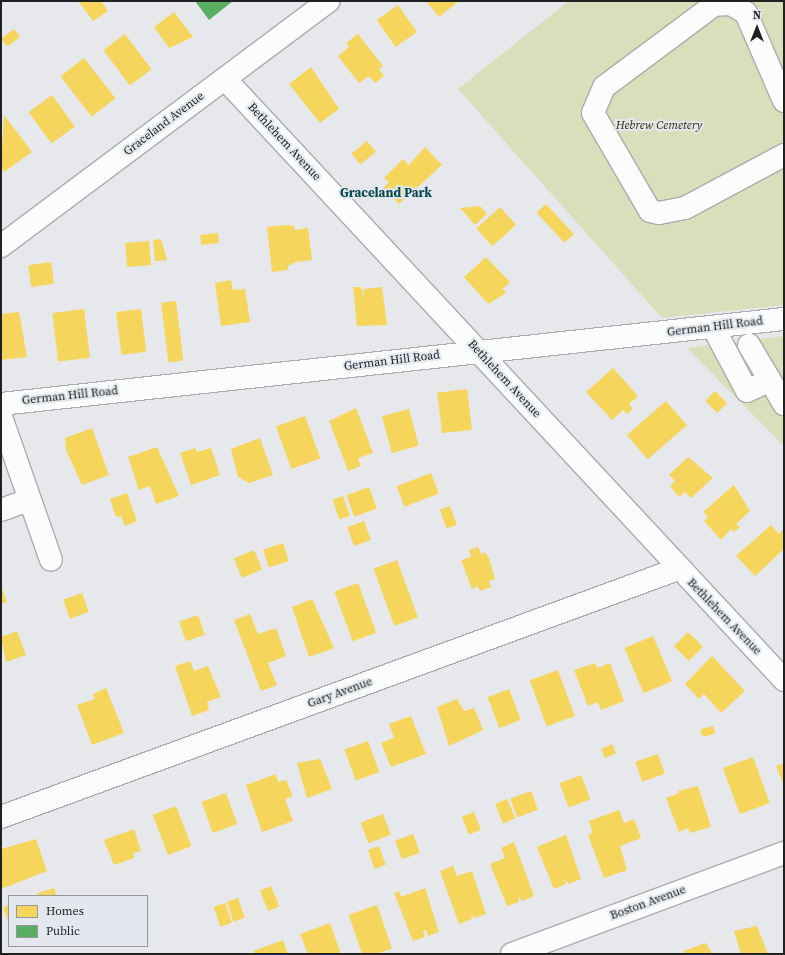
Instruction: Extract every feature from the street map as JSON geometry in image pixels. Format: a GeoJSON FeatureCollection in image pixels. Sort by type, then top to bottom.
{"type":"FeatureCollection","features":[{"type":"Feature","properties":{"kind":"street","name":"Graceland Avenue"},"geometry":{"type":"LineString","coordinates":[[1,246],[328,1]]}},
{"type":"Feature","properties":{"kind":"street"},"geometry":{"type":"LineString","coordinates":[[784,100],[746,13],[731,4],[714,5],[604,86],[593,113],[650,211],[659,213],[685,208],[784,156]]}},
{"type":"Feature","properties":{"kind":"street","name":"Bethlehem Avenue"},"geometry":{"type":"LineString","coordinates":[[224,79],[478,351],[678,569],[784,680]]}},
{"type":"Feature","properties":{"kind":"street","name":"German Hill Road"},"geometry":{"type":"LineString","coordinates":[[1,404],[478,351],[784,319]]}},
{"type":"Feature","properties":{"kind":"street"},"geometry":{"type":"LineString","coordinates":[[713,327],[747,391],[768,381]]}},
{"type":"Feature","properties":{"kind":"street"},"geometry":{"type":"LineString","coordinates":[[749,345],[768,381],[784,404]]}},
{"type":"Feature","properties":{"kind":"street"},"geometry":{"type":"LineString","coordinates":[[1,417],[51,560]]}},
{"type":"Feature","properties":{"kind":"street"},"geometry":{"type":"LineString","coordinates":[[1,510],[29,500]]}},
{"type":"Feature","properties":{"kind":"street","name":"Gary Avenue"},"geometry":{"type":"LineString","coordinates":[[1,817],[678,569]]}},
{"type":"Feature","properties":{"kind":"street","name":"Boston Avenue"},"geometry":{"type":"LineString","coordinates":[[512,954],[784,853]]}},
{"type":"Feature","properties":{"kind":"green space","name":"Hebrew Cemetery"},"geometry":{"type":"Polygon","coordinates":[[[569,1],[784,1],[784,305],[662,318],[458,89],[569,1]]]}},
{"type":"Feature","properties":{"kind":"green space"},"geometry":{"type":"Polygon","coordinates":[[[784,336],[784,446],[687,348],[784,336]]]}},
{"type":"Feature","properties":{"kind":"building: Homes"},"geometry":{"type":"Polygon","coordinates":[[[78,1],[101,1],[108,11],[93,21],[78,1]]]}},
{"type":"Feature","properties":{"kind":"building: Homes"},"geometry":{"type":"Polygon","coordinates":[[[426,1],[459,1],[439,17],[426,1]]]}},
{"type":"Feature","properties":{"kind":"building: Homes"},"geometry":{"type":"Polygon","coordinates":[[[398,5],[417,32],[396,47],[377,20],[398,5]]]}},
{"type":"Feature","properties":{"kind":"building: Homes"},"geometry":{"type":"Polygon","coordinates":[[[174,12],[193,37],[169,48],[154,27],[174,12]]]}},
{"type":"Feature","properties":{"kind":"building: Homes"},"geometry":{"type":"Polygon","coordinates":[[[14,29],[20,37],[7,47],[1,39],[14,29]]]}},
{"type":"Feature","properties":{"kind":"building: Homes"},"geometry":{"type":"Polygon","coordinates":[[[125,34],[151,69],[130,85],[103,50],[125,34]]]}},
{"type":"Feature","properties":{"kind":"building: Homes"},"geometry":{"type":"Polygon","coordinates":[[[358,34],[383,66],[379,69],[384,76],[375,83],[369,76],[359,83],[338,56],[349,47],[346,43],[358,34]]]}},
{"type":"Feature","properties":{"kind":"building: Homes"},"geometry":{"type":"Polygon","coordinates":[[[84,58],[115,98],[92,117],[60,76],[84,58]]]}},
{"type":"Feature","properties":{"kind":"building: Homes"},"geometry":{"type":"Polygon","coordinates":[[[311,67],[339,109],[320,123],[289,84],[311,67]]]}},
{"type":"Feature","properties":{"kind":"building: Homes"},"geometry":{"type":"Polygon","coordinates":[[[52,95],[75,127],[51,144],[29,112],[52,95]]]}},
{"type":"Feature","properties":{"kind":"building: Homes"},"geometry":{"type":"Polygon","coordinates":[[[4,115],[32,152],[4,172],[1,168],[4,115]]]}},
{"type":"Feature","properties":{"kind":"building: Homes"},"geometry":{"type":"Polygon","coordinates":[[[367,141],[376,152],[360,164],[351,154],[367,141]]]}},
{"type":"Feature","properties":{"kind":"building: Homes"},"geometry":{"type":"Polygon","coordinates":[[[425,147],[442,165],[399,204],[383,188],[389,182],[384,178],[403,159],[409,165],[425,147]]]}},
{"type":"Feature","properties":{"kind":"building: Homes"},"geometry":{"type":"Polygon","coordinates":[[[546,204],[574,234],[564,243],[536,213],[546,204]]]}},
{"type":"Feature","properties":{"kind":"building: Homes"},"geometry":{"type":"Polygon","coordinates":[[[480,206],[487,214],[475,225],[460,208],[480,206]]]}},
{"type":"Feature","properties":{"kind":"building: Homes"},"geometry":{"type":"Polygon","coordinates":[[[500,207],[516,225],[492,246],[476,228],[500,207]]]}},
{"type":"Feature","properties":{"kind":"building: Homes"},"geometry":{"type":"Polygon","coordinates":[[[285,225],[294,226],[295,230],[308,228],[312,260],[296,262],[288,266],[288,270],[272,272],[267,227],[285,225]]]}},
{"type":"Feature","properties":{"kind":"building: Homes"},"geometry":{"type":"Polygon","coordinates":[[[218,233],[219,243],[201,245],[200,235],[218,233]]]}},
{"type":"Feature","properties":{"kind":"building: Homes"},"geometry":{"type":"Polygon","coordinates":[[[161,239],[167,260],[155,261],[153,240],[161,239]]]}},
{"type":"Feature","properties":{"kind":"building: Homes"},"geometry":{"type":"Polygon","coordinates":[[[149,241],[151,265],[127,267],[125,243],[149,241]]]}},
{"type":"Feature","properties":{"kind":"building: Homes"},"geometry":{"type":"Polygon","coordinates":[[[486,257],[510,282],[503,289],[506,293],[488,304],[464,277],[486,257]]]}},
{"type":"Feature","properties":{"kind":"building: Homes"},"geometry":{"type":"Polygon","coordinates":[[[51,262],[54,284],[31,287],[28,265],[51,262]]]}},
{"type":"Feature","properties":{"kind":"building: Homes"},"geometry":{"type":"Polygon","coordinates":[[[231,280],[233,290],[245,289],[250,322],[221,326],[215,283],[231,280]]]}},
{"type":"Feature","properties":{"kind":"building: Homes"},"geometry":{"type":"Polygon","coordinates":[[[353,287],[361,287],[364,298],[363,289],[382,287],[387,325],[357,326],[353,287]]]}},
{"type":"Feature","properties":{"kind":"building: Homes"},"geometry":{"type":"Polygon","coordinates":[[[176,301],[183,361],[168,362],[161,303],[176,301]]]}},
{"type":"Feature","properties":{"kind":"building: Homes"},"geometry":{"type":"Polygon","coordinates":[[[84,309],[90,358],[58,362],[52,313],[84,309]]]}},
{"type":"Feature","properties":{"kind":"building: Homes"},"geometry":{"type":"Polygon","coordinates":[[[141,309],[146,352],[121,355],[116,312],[141,309]]]}},
{"type":"Feature","properties":{"kind":"building: Homes"},"geometry":{"type":"Polygon","coordinates":[[[19,312],[27,357],[1,360],[1,314],[19,312]]]}},
{"type":"Feature","properties":{"kind":"building: Homes"},"geometry":{"type":"Polygon","coordinates":[[[613,368],[638,396],[629,404],[633,409],[627,414],[623,410],[612,420],[586,392],[613,368]]]}},
{"type":"Feature","properties":{"kind":"building: Homes"},"geometry":{"type":"Polygon","coordinates":[[[467,389],[472,430],[442,433],[437,393],[467,389]]]}},
{"type":"Feature","properties":{"kind":"building: Homes"},"geometry":{"type":"Polygon","coordinates":[[[715,391],[727,403],[717,413],[705,401],[715,391]]]}},
{"type":"Feature","properties":{"kind":"building: Homes"},"geometry":{"type":"Polygon","coordinates":[[[666,401],[687,425],[648,459],[627,435],[666,401]]]}},
{"type":"Feature","properties":{"kind":"building: Homes"},"geometry":{"type":"Polygon","coordinates":[[[356,408],[373,453],[358,458],[361,466],[348,471],[329,421],[356,408]]]}},
{"type":"Feature","properties":{"kind":"building: Homes"},"geometry":{"type":"Polygon","coordinates":[[[409,409],[419,446],[392,453],[382,416],[409,409]]]}},
{"type":"Feature","properties":{"kind":"building: Homes"},"geometry":{"type":"Polygon","coordinates":[[[305,416],[320,458],[291,469],[276,427],[305,416]]]}},
{"type":"Feature","properties":{"kind":"building: Homes"},"geometry":{"type":"Polygon","coordinates":[[[92,428],[109,475],[82,485],[66,450],[65,438],[92,428]]]}},
{"type":"Feature","properties":{"kind":"building: Homes"},"geometry":{"type":"Polygon","coordinates":[[[260,438],[273,475],[249,483],[238,477],[231,449],[260,438]]]}},
{"type":"Feature","properties":{"kind":"building: Homes"},"geometry":{"type":"Polygon","coordinates":[[[157,447],[179,496],[156,504],[150,486],[139,490],[128,457],[157,447]]]}},
{"type":"Feature","properties":{"kind":"building: Homes"},"geometry":{"type":"Polygon","coordinates":[[[195,448],[197,452],[211,448],[220,475],[191,485],[180,453],[195,448]]]}},
{"type":"Feature","properties":{"kind":"building: Homes"},"geometry":{"type":"Polygon","coordinates":[[[688,457],[713,478],[691,498],[685,492],[679,497],[670,486],[675,481],[669,475],[688,457]]]}},
{"type":"Feature","properties":{"kind":"building: Homes"},"geometry":{"type":"Polygon","coordinates":[[[431,473],[439,494],[404,507],[396,486],[431,473]]]}},
{"type":"Feature","properties":{"kind":"building: Homes"},"geometry":{"type":"Polygon","coordinates":[[[734,485],[750,511],[736,524],[740,527],[734,532],[731,529],[721,540],[704,521],[708,517],[703,512],[734,485]]]}},
{"type":"Feature","properties":{"kind":"building: Homes"},"geometry":{"type":"Polygon","coordinates":[[[369,487],[377,509],[354,517],[346,495],[369,487]]]}},
{"type":"Feature","properties":{"kind":"building: Homes"},"geometry":{"type":"Polygon","coordinates":[[[127,493],[137,521],[125,526],[121,516],[116,517],[110,499],[127,493]]]}},
{"type":"Feature","properties":{"kind":"building: Homes"},"geometry":{"type":"Polygon","coordinates":[[[343,496],[350,516],[339,519],[333,500],[343,496]]]}},
{"type":"Feature","properties":{"kind":"building: Homes"},"geometry":{"type":"Polygon","coordinates":[[[450,506],[457,525],[447,529],[440,510],[450,506]]]}},
{"type":"Feature","properties":{"kind":"building: Homes"},"geometry":{"type":"Polygon","coordinates":[[[364,521],[371,540],[354,546],[347,527],[364,521]]]}},
{"type":"Feature","properties":{"kind":"building: Homes"},"geometry":{"type":"Polygon","coordinates":[[[771,525],[779,534],[784,529],[784,549],[755,576],[736,556],[771,525]]]}},
{"type":"Feature","properties":{"kind":"building: Homes"},"geometry":{"type":"Polygon","coordinates":[[[283,543],[289,561],[269,568],[263,549],[283,543]]]}},
{"type":"Feature","properties":{"kind":"building: Homes"},"geometry":{"type":"Polygon","coordinates":[[[478,547],[481,554],[485,552],[489,558],[495,579],[489,581],[491,587],[480,591],[478,586],[472,589],[461,560],[471,557],[469,550],[478,547]]]}},
{"type":"Feature","properties":{"kind":"building: Homes"},"geometry":{"type":"Polygon","coordinates":[[[254,550],[262,569],[242,578],[234,559],[254,550]]]}},
{"type":"Feature","properties":{"kind":"building: Homes"},"geometry":{"type":"Polygon","coordinates":[[[397,560],[418,617],[394,626],[374,569],[397,560]]]}},
{"type":"Feature","properties":{"kind":"building: Homes"},"geometry":{"type":"Polygon","coordinates":[[[358,583],[376,633],[353,641],[335,592],[358,583]]]}},
{"type":"Feature","properties":{"kind":"building: Homes"},"geometry":{"type":"Polygon","coordinates":[[[1,586],[7,602],[1,604],[1,586]]]}},
{"type":"Feature","properties":{"kind":"building: Homes"},"geometry":{"type":"Polygon","coordinates":[[[82,593],[89,612],[70,619],[63,600],[82,593]]]}},
{"type":"Feature","properties":{"kind":"building: Homes"},"geometry":{"type":"Polygon","coordinates":[[[312,599],[334,648],[309,657],[292,607],[312,599]]]}},
{"type":"Feature","properties":{"kind":"building: Homes"},"geometry":{"type":"Polygon","coordinates":[[[250,614],[258,634],[276,628],[286,656],[268,663],[277,685],[261,691],[234,620],[250,614]]]}},
{"type":"Feature","properties":{"kind":"building: Homes"},"geometry":{"type":"Polygon","coordinates":[[[198,615],[205,635],[186,641],[179,622],[198,615]]]}},
{"type":"Feature","properties":{"kind":"building: Homes"},"geometry":{"type":"Polygon","coordinates":[[[17,631],[26,655],[6,662],[1,637],[17,631]]]}},
{"type":"Feature","properties":{"kind":"building: Homes"},"geometry":{"type":"Polygon","coordinates":[[[688,632],[703,647],[689,661],[674,646],[688,632]]]}},
{"type":"Feature","properties":{"kind":"building: Homes"},"geometry":{"type":"Polygon","coordinates":[[[653,636],[672,681],[644,693],[624,648],[653,636]]]}},
{"type":"Feature","properties":{"kind":"building: Homes"},"geometry":{"type":"Polygon","coordinates":[[[712,656],[745,691],[721,713],[704,694],[699,699],[685,684],[712,656]]]}},
{"type":"Feature","properties":{"kind":"building: Homes"},"geometry":{"type":"Polygon","coordinates":[[[190,661],[194,671],[208,666],[221,697],[207,702],[209,710],[192,716],[175,666],[190,661]]]}},
{"type":"Feature","properties":{"kind":"building: Homes"},"geometry":{"type":"Polygon","coordinates":[[[595,663],[597,668],[610,663],[624,701],[601,710],[598,702],[588,706],[574,670],[595,663]]]}},
{"type":"Feature","properties":{"kind":"building: Homes"},"geometry":{"type":"Polygon","coordinates":[[[558,670],[575,716],[547,726],[530,680],[558,670]]]}},
{"type":"Feature","properties":{"kind":"building: Homes"},"geometry":{"type":"Polygon","coordinates":[[[106,688],[124,733],[92,745],[77,705],[95,699],[93,694],[106,688]]]}},
{"type":"Feature","properties":{"kind":"building: Homes"},"geometry":{"type":"Polygon","coordinates":[[[509,689],[521,720],[499,728],[488,697],[509,689]]]}},
{"type":"Feature","properties":{"kind":"building: Homes"},"geometry":{"type":"Polygon","coordinates":[[[457,699],[464,711],[474,708],[483,730],[449,746],[437,707],[457,699]]]}},
{"type":"Feature","properties":{"kind":"building: Homes"},"geometry":{"type":"Polygon","coordinates":[[[411,716],[426,754],[391,767],[381,743],[394,738],[389,724],[411,716]]]}},
{"type":"Feature","properties":{"kind":"building: Homes"},"geometry":{"type":"Polygon","coordinates":[[[713,726],[715,734],[702,737],[700,729],[713,726]]]}},
{"type":"Feature","properties":{"kind":"building: Homes"},"geometry":{"type":"Polygon","coordinates":[[[368,741],[379,772],[356,781],[345,750],[368,741]]]}},
{"type":"Feature","properties":{"kind":"building: Homes"},"geometry":{"type":"Polygon","coordinates":[[[612,744],[616,753],[605,758],[601,749],[612,744]]]}},
{"type":"Feature","properties":{"kind":"building: Homes"},"geometry":{"type":"Polygon","coordinates":[[[658,754],[665,774],[642,782],[635,762],[658,754]]]}},
{"type":"Feature","properties":{"kind":"building: Homes"},"geometry":{"type":"Polygon","coordinates":[[[753,757],[770,803],[740,814],[723,768],[753,757]]]}},
{"type":"Feature","properties":{"kind":"building: Homes"},"geometry":{"type":"Polygon","coordinates":[[[320,759],[332,789],[307,798],[297,763],[320,759]]]}},
{"type":"Feature","properties":{"kind":"building: Homes"},"geometry":{"type":"Polygon","coordinates":[[[784,763],[784,786],[776,766],[784,763]]]}},
{"type":"Feature","properties":{"kind":"building: Homes"},"geometry":{"type":"Polygon","coordinates":[[[276,774],[278,782],[286,780],[293,796],[285,799],[293,821],[262,832],[246,785],[276,774]]]}},
{"type":"Feature","properties":{"kind":"building: Homes"},"geometry":{"type":"Polygon","coordinates":[[[581,775],[590,799],[569,808],[560,783],[581,775]]]}},
{"type":"Feature","properties":{"kind":"building: Homes"},"geometry":{"type":"Polygon","coordinates":[[[698,786],[711,827],[690,833],[688,828],[679,832],[666,798],[679,793],[678,791],[698,786]]]}},
{"type":"Feature","properties":{"kind":"building: Homes"},"geometry":{"type":"Polygon","coordinates":[[[531,791],[538,810],[517,817],[510,799],[531,791]]]}},
{"type":"Feature","properties":{"kind":"building: Homes"},"geometry":{"type":"Polygon","coordinates":[[[226,793],[237,824],[213,833],[202,802],[226,793]]]}},
{"type":"Feature","properties":{"kind":"building: Homes"},"geometry":{"type":"Polygon","coordinates":[[[507,799],[515,818],[503,823],[495,804],[507,799]]]}},
{"type":"Feature","properties":{"kind":"building: Homes"},"geometry":{"type":"Polygon","coordinates":[[[176,806],[191,846],[168,855],[153,815],[176,806]]]}},
{"type":"Feature","properties":{"kind":"building: Homes"},"geometry":{"type":"Polygon","coordinates":[[[619,810],[624,823],[634,819],[641,838],[620,846],[627,870],[604,878],[588,835],[593,833],[589,821],[619,810]]]}},
{"type":"Feature","properties":{"kind":"building: Homes"},"geometry":{"type":"Polygon","coordinates":[[[474,812],[481,830],[469,834],[462,817],[474,812]]]}},
{"type":"Feature","properties":{"kind":"building: Homes"},"geometry":{"type":"Polygon","coordinates":[[[383,814],[391,835],[368,843],[361,823],[383,814]]]}},
{"type":"Feature","properties":{"kind":"building: Homes"},"geometry":{"type":"Polygon","coordinates":[[[134,829],[141,851],[133,853],[134,858],[114,865],[104,840],[134,829]]]}},
{"type":"Feature","properties":{"kind":"building: Homes"},"geometry":{"type":"Polygon","coordinates":[[[413,834],[420,853],[402,859],[395,840],[413,834]]]}},
{"type":"Feature","properties":{"kind":"building: Homes"},"geometry":{"type":"Polygon","coordinates":[[[566,835],[581,879],[569,884],[564,879],[566,884],[554,889],[537,847],[566,835]]]}},
{"type":"Feature","properties":{"kind":"building: Homes"},"geometry":{"type":"Polygon","coordinates":[[[36,839],[47,871],[1,889],[1,849],[36,839]]]}},
{"type":"Feature","properties":{"kind":"building: Homes"},"geometry":{"type":"Polygon","coordinates":[[[514,842],[534,896],[522,901],[518,896],[519,902],[507,906],[490,864],[505,858],[501,848],[514,842]]]}},
{"type":"Feature","properties":{"kind":"building: Homes"},"geometry":{"type":"Polygon","coordinates":[[[379,846],[386,865],[375,869],[368,850],[379,846]]]}},
{"type":"Feature","properties":{"kind":"building: Homes"},"geometry":{"type":"Polygon","coordinates":[[[453,866],[457,876],[472,871],[486,914],[474,918],[470,914],[472,919],[459,924],[440,871],[453,866]]]}},
{"type":"Feature","properties":{"kind":"building: Homes"},"geometry":{"type":"Polygon","coordinates":[[[271,886],[279,906],[268,911],[260,890],[271,886]]]}},
{"type":"Feature","properties":{"kind":"building: Homes"},"geometry":{"type":"Polygon","coordinates":[[[54,888],[57,895],[37,895],[38,893],[54,888]]]}},
{"type":"Feature","properties":{"kind":"building: Homes"},"geometry":{"type":"Polygon","coordinates":[[[425,888],[439,932],[428,936],[426,930],[423,931],[425,937],[413,941],[394,893],[399,891],[401,897],[425,888]]]}},
{"type":"Feature","properties":{"kind":"building: Homes"},"geometry":{"type":"Polygon","coordinates":[[[238,898],[245,918],[233,922],[227,902],[238,898]]]}},
{"type":"Feature","properties":{"kind":"building: Homes"},"geometry":{"type":"Polygon","coordinates":[[[225,903],[232,923],[220,927],[214,907],[225,903]]]}},
{"type":"Feature","properties":{"kind":"building: Homes"},"geometry":{"type":"Polygon","coordinates":[[[8,905],[8,920],[3,908],[8,905]]]}},
{"type":"Feature","properties":{"kind":"building: Homes"},"geometry":{"type":"Polygon","coordinates":[[[377,905],[392,948],[376,954],[362,954],[349,915],[377,905]]]}},
{"type":"Feature","properties":{"kind":"building: Homes"},"geometry":{"type":"Polygon","coordinates":[[[330,923],[341,954],[308,954],[300,934],[330,923]]]}},
{"type":"Feature","properties":{"kind":"building: Homes"},"geometry":{"type":"Polygon","coordinates":[[[757,926],[768,954],[741,954],[734,931],[757,926]]]}},
{"type":"Feature","properties":{"kind":"building: Homes"},"geometry":{"type":"Polygon","coordinates":[[[283,940],[288,954],[254,954],[253,951],[283,940]]]}},
{"type":"Feature","properties":{"kind":"building: Homes"},"geometry":{"type":"Polygon","coordinates":[[[706,943],[712,954],[685,954],[684,951],[706,943]]]}},
{"type":"Feature","properties":{"kind":"building: Public"},"geometry":{"type":"Polygon","coordinates":[[[195,1],[233,1],[209,20],[195,1]]]}},
{"type":"Feature","properties":{"kind":"district","name":"Graceland Park"},"geometry":{"type":"Point","coordinates":[386,193]}}]}
